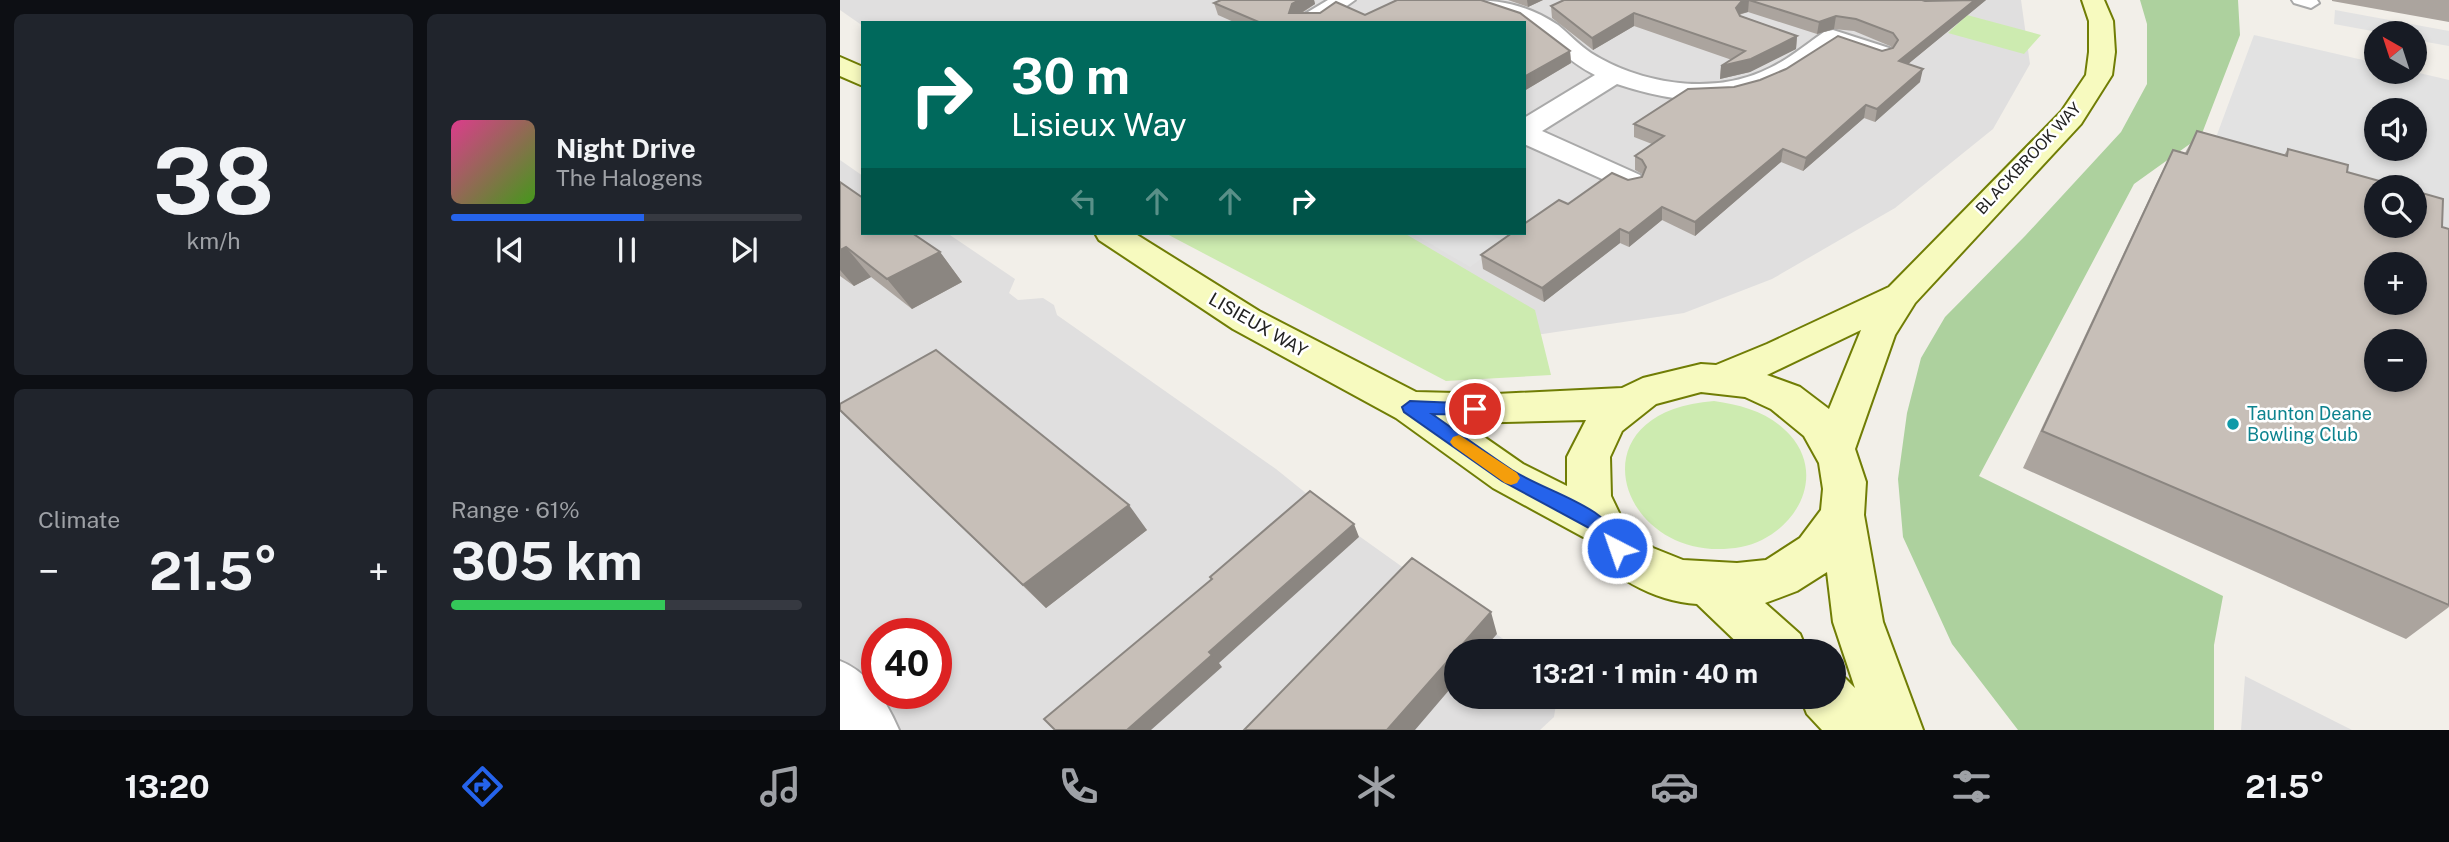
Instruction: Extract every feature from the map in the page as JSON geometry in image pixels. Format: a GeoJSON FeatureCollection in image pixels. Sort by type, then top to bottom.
{"type":"FeatureCollection","features":[{"type":"Feature","properties":{"kind":"street"},"geometry":{"type":"LineString","coordinates":[[1309,21],[1344,0]]}},
{"type":"Feature","properties":{"kind":"street"},"geometry":{"type":"LineString","coordinates":[[1478,0],[1530,18],[1550,30],[1581,58],[1613,75],[1641,84],[1700,93],[1740,89],[1770,78],[1833,37],[1880,53]]}},
{"type":"Feature","properties":{"kind":"street","name":"BLACKBROOK WAY"},"geometry":{"type":"LineString","coordinates":[[1835,447],[1877,334],[1902,295],[2071,118],[2099,75],[2102,52],[2101,22],[2093,0]]}},
{"type":"Feature","properties":{"kind":"street"},"geometry":{"type":"LineString","coordinates":[[1530,18],[1554,6]]}},
{"type":"Feature","properties":{"kind":"street"},"geometry":{"type":"LineString","coordinates":[[1788,35],[1821,46]]}},
{"type":"Feature","properties":{"kind":"street"},"geometry":{"type":"LineString","coordinates":[[840,65],[861,77]]}},
{"type":"Feature","properties":{"kind":"street"},"geometry":{"type":"LineString","coordinates":[[1526,131],[1613,75]]}},
{"type":"Feature","properties":{"kind":"street"},"geometry":{"type":"LineString","coordinates":[[1526,133],[1629,182]]}},
{"type":"Feature","properties":{"kind":"street","name":"LISIEUX WAY"},"geometry":{"type":"LineString","coordinates":[[1114,235],[1246,320],[1410,407],[1508,476],[1598,523]]}},
{"type":"Feature","properties":{"kind":"street","name":"BLACKBROOK WAY"},"geometry":{"type":"LineString","coordinates":[[1721,378],[1780,354],[1902,295]]}},
{"type":"Feature","properties":{"kind":"street"},"geometry":{"type":"LineString","coordinates":[[1842,515],[1816,554],[1770,580],[1712,587],[1677,582],[1643,567],[1617,548],[1598,523],[1588,501],[1585,479],[1587,457],[1595,437],[1624,403],[1659,385],[1679,380],[1721,378],[1745,382],[1789,399],[1824,429],[1835,447],[1846,480],[1842,515],[1858,622],[1896,730]]}},
{"type":"Feature","properties":{"kind":"street","name":"LISIEUX WAY"},"geometry":{"type":"LineString","coordinates":[[1410,407],[1496,409],[1624,403]]}},
{"type":"Feature","properties":{"kind":"street"},"geometry":{"type":"LineString","coordinates":[[1712,587],[1769,639]]}},
{"type":"Feature","properties":{"kind":"street"},"geometry":{"type":"LineString","coordinates":[[840,686],[872,730]]}},
{"type":"Feature","properties":{"kind":"street"},"geometry":{"type":"LineString","coordinates":[[1839,709],[1859,730]]}},
{"type":"Feature","properties":{"kind":"shaded area"},"geometry":{"type":"Polygon","coordinates":[[[840,0],[2021,0],[2030,64],[1993,129],[1895,208],[1772,279],[1684,313],[1515,338],[1292,235],[1526,235],[1526,21],[861,21],[861,25],[840,10],[840,0]]]}},
{"type":"Feature","properties":{"kind":"shaded area"},"geometry":{"type":"Polygon","coordinates":[[[2335,10],[2395,21],[2364,21],[2364,30],[2334,24],[2335,10]]]}},
{"type":"Feature","properties":{"kind":"shaded area"},"geometry":{"type":"Polygon","coordinates":[[[2427,27],[2449,31],[2449,46],[2427,42],[2427,27]]]}},
{"type":"Feature","properties":{"kind":"shaded area"},"geometry":{"type":"Polygon","coordinates":[[[2254,35],[2364,60],[2364,84],[2427,84],[2427,75],[2449,80],[2449,236],[2427,230],[2427,175],[2364,175],[2364,186],[2205,167],[2254,35]]]}},
{"type":"Feature","properties":{"kind":"shaded area"},"geometry":{"type":"Polygon","coordinates":[[[840,160],[861,175],[861,235],[950,235],[1015,279],[1009,293],[1018,300],[1043,298],[1054,305],[1057,315],[1276,469],[1359,536],[1503,639],[1444,639],[1444,709],[1555,709],[1554,717],[1540,730],[840,730],[840,160]]]}},
{"type":"Feature","properties":{"kind":"shaded area"},"geometry":{"type":"Polygon","coordinates":[[[1415,235],[1492,235],[1504,242],[1470,267],[1415,235]]]}},
{"type":"Feature","properties":{"kind":"shaded area"},"geometry":{"type":"Polygon","coordinates":[[[2245,676],[2352,730],[2241,730],[2245,676]]]}},
{"type":"Feature","properties":{"kind":"green space"},"geometry":{"type":"Polygon","coordinates":[[[2140,0],[2238,0],[2240,35],[2201,136],[2134,184],[1979,476],[2223,596],[2214,645],[2214,730],[2018,730],[1952,644],[1903,537],[1898,479],[1907,413],[1921,358],[1945,317],[2025,236],[2121,132],[2147,84],[2147,24],[2140,0]]]}},
{"type":"Feature","properties":{"kind":"green space"},"geometry":{"type":"Polygon","coordinates":[[[1967,15],[2041,35],[2024,54],[1948,33],[1967,15]]]}},
{"type":"Feature","properties":{"kind":"green space"},"geometry":{"type":"Polygon","coordinates":[[[1169,235],[1407,235],[1535,310],[1551,375],[1446,381],[1169,235]]]}},
{"type":"Feature","properties":{"kind":"green space"},"geometry":{"type":"Polygon","coordinates":[[[1714,401],[1746,408],[1782,427],[1801,452],[1806,470],[1805,487],[1799,504],[1789,519],[1759,541],[1741,547],[1700,547],[1666,535],[1641,513],[1627,486],[1626,458],[1639,432],[1668,411],[1714,401]]]}},
{"type":"Feature","properties":{"kind":"building"},"geometry":{"type":"Polygon","coordinates":[[[1221,0],[1299,0],[1292,4],[1289,13],[1320,13],[1336,2],[1365,15],[1397,0],[1481,0],[1520,13],[1570,51],[1526,76],[1526,21],[1256,21],[1214,3],[1221,0]]]}},
{"type":"Feature","properties":{"kind":"building"},"geometry":{"type":"Polygon","coordinates":[[[1564,0],[1749,0],[1741,2],[1736,8],[1740,16],[1797,36],[1751,59],[1721,66],[1745,51],[1634,13],[1592,38],[1551,6],[1564,0]]]}},
{"type":"Feature","properties":{"kind":"building"},"geometry":{"type":"Polygon","coordinates":[[[1749,0],[1975,0],[1899,61],[1923,69],[1877,109],[1866,105],[1806,158],[1783,149],[1695,222],[1662,207],[1629,233],[1620,229],[1542,288],[1481,255],[1509,235],[1526,235],[1526,223],[1559,200],[1568,204],[1612,173],[1628,180],[1642,177],[1646,167],[1642,160],[1635,156],[1664,136],[1634,124],[1688,89],[1734,87],[1760,80],[1786,69],[1838,36],[1882,51],[1893,48],[1898,40],[1893,33],[1856,19],[1836,16],[1819,22],[1749,0]]]}},
{"type":"Feature","properties":{"kind":"building","name":"Taunton Deane Bowling Club"},"geometry":{"type":"Polygon","coordinates":[[[2197,131],[2287,156],[2288,149],[2348,165],[2347,172],[2364,177],[2364,238],[2427,238],[2427,194],[2443,199],[2442,227],[2449,229],[2449,605],[2042,431],[2173,150],[2187,154],[2197,131]]]}},
{"type":"Feature","properties":{"kind":"building"},"geometry":{"type":"Polygon","coordinates":[[[840,182],[861,197],[861,235],[915,235],[940,252],[887,279],[846,247],[840,250],[840,182]]]}},
{"type":"Feature","properties":{"kind":"building"},"geometry":{"type":"Polygon","coordinates":[[[936,350],[1129,505],[1023,585],[840,410],[840,404],[936,350]]]}},
{"type":"Feature","properties":{"kind":"building"},"geometry":{"type":"Polygon","coordinates":[[[1310,491],[1354,524],[1209,652],[1212,655],[1127,730],[1055,730],[1044,719],[1212,579],[1210,577],[1310,491]]]}},
{"type":"Feature","properties":{"kind":"building"},"geometry":{"type":"Polygon","coordinates":[[[1412,558],[1491,612],[1467,639],[1444,639],[1444,665],[1387,730],[1244,730],[1412,558]]]}},
{"type":"Feature","properties":{"kind":"slow traffic"},"geometry":{"type":"LineString","coordinates":[[1459,442],[1511,478]]}},
{"type":"Feature","properties":{"kind":"place","name":"Taunton Deane Bowling Club"},"geometry":{"type":"Point","coordinates":[2233,424]}},
{"type":"Feature","properties":{"kind":"route"},"geometry":{"type":"LineString","coordinates":[[1475,409],[1410,407],[1508,476],[1598,523],[1617,548]]}}]}
